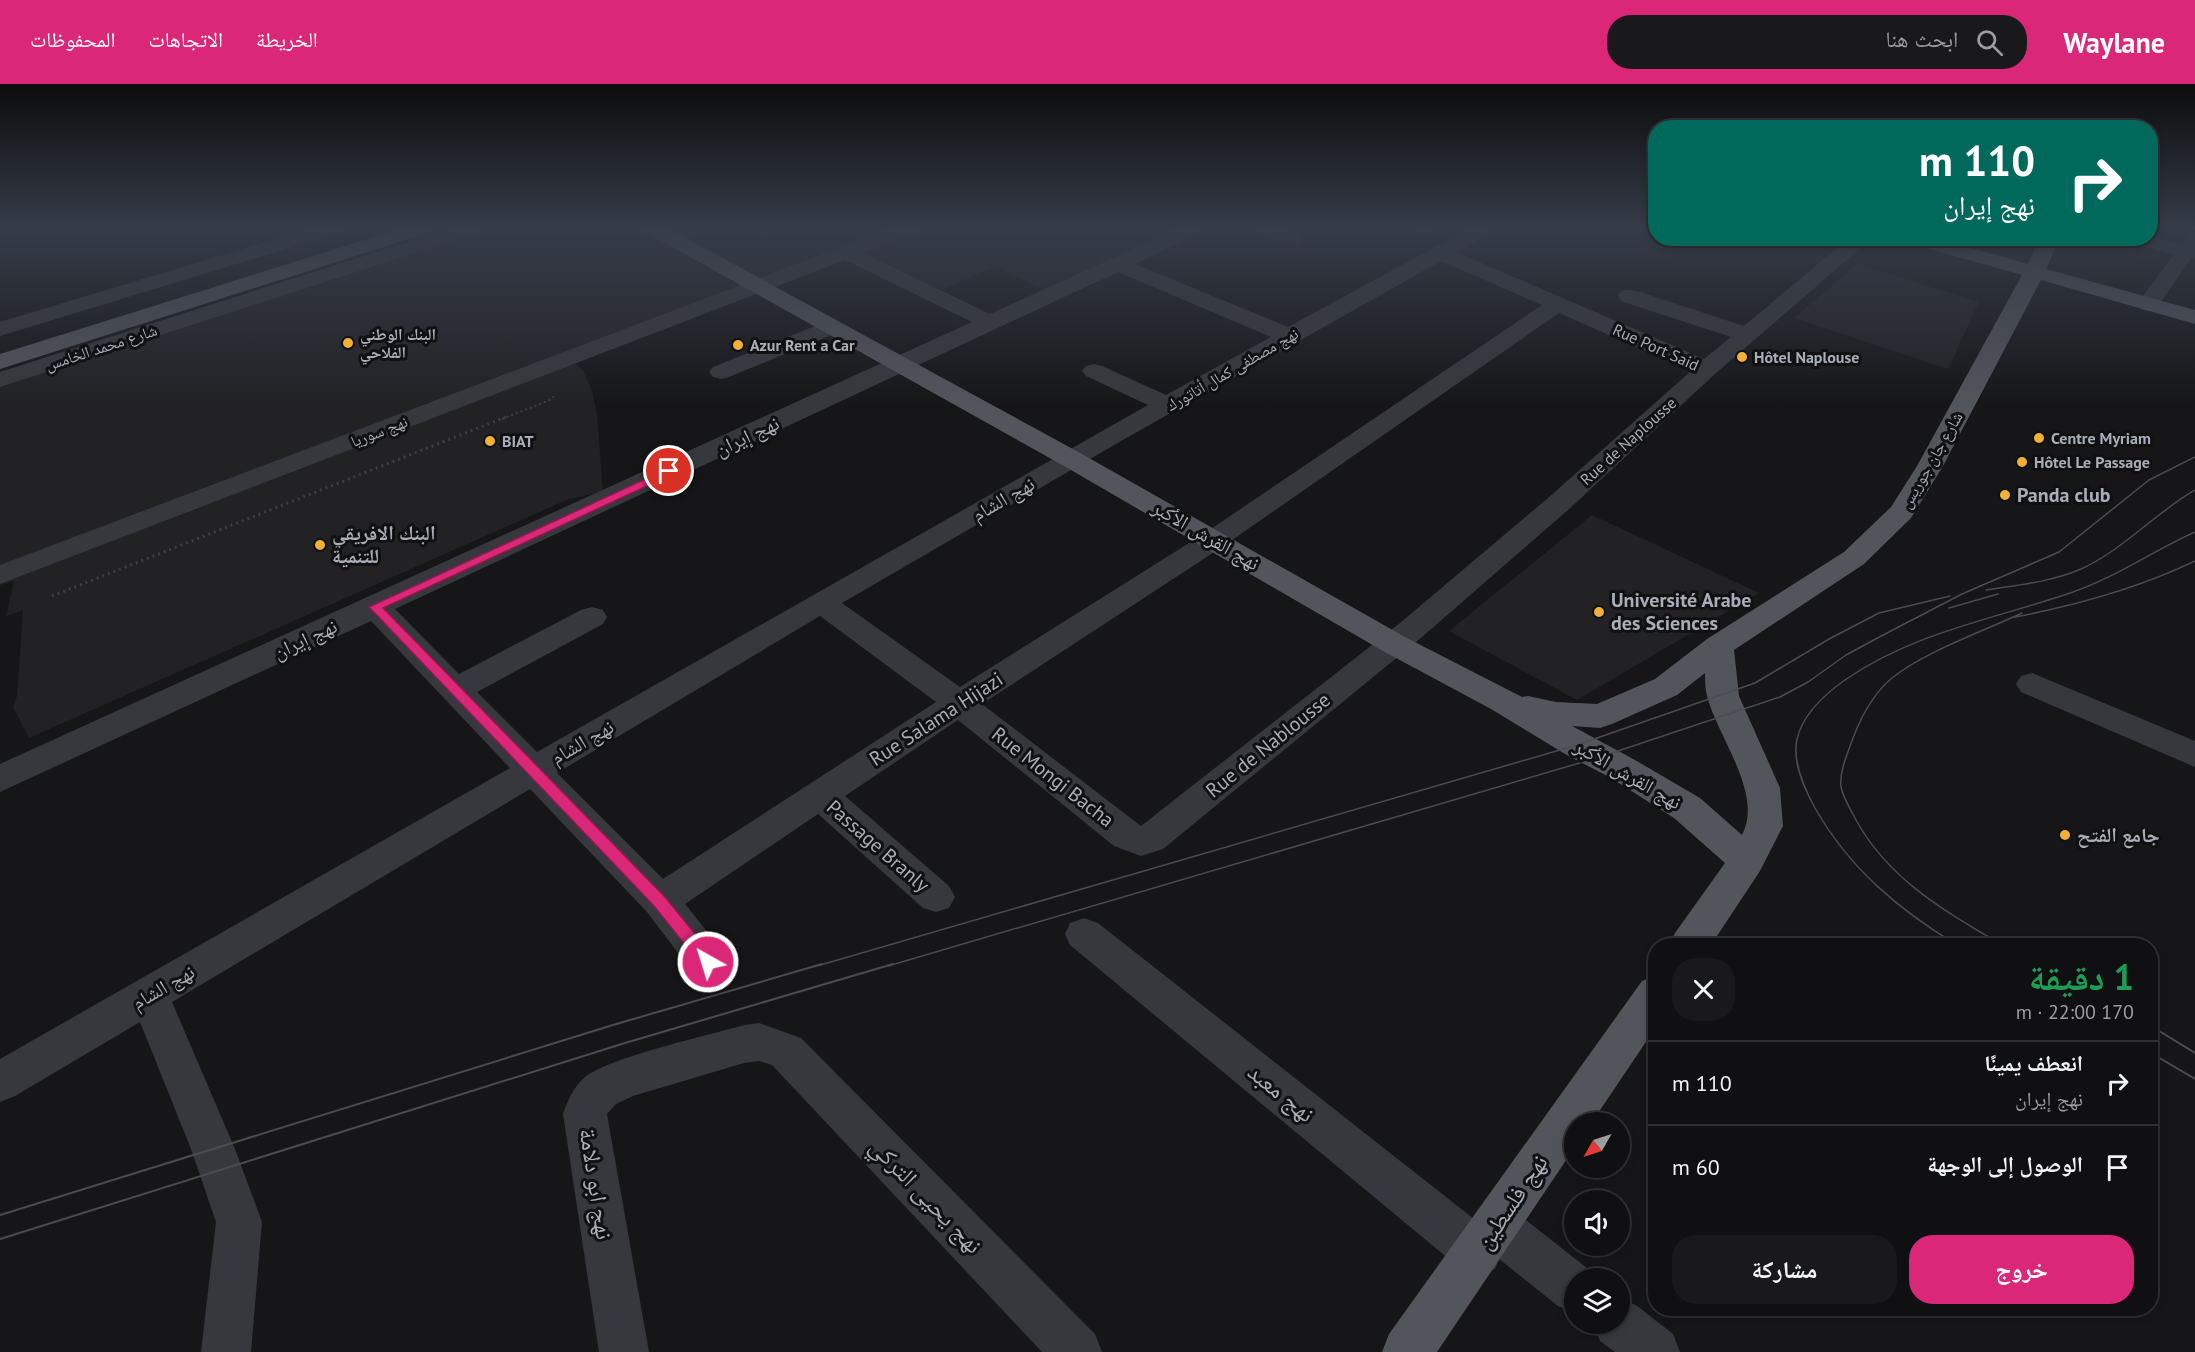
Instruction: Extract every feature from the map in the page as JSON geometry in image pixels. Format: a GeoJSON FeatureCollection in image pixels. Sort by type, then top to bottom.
{"type":"FeatureCollection","features":[{"type":"Feature","properties":{"kind":"main road","name":"شارع محمد الخامس"},"geometry":{"type":"LineString","coordinates":[[0,348],[201,286]]}},
{"type":"Feature","properties":{"kind":"main road","name":"شارع محمد الخامس"},"geometry":{"type":"LineString","coordinates":[[0,362],[240,286]]}},
{"type":"Feature","properties":{"kind":"main road","name":"نهج القرش الأكبر"},"geometry":{"type":"LineString","coordinates":[[757,286],[1215,539],[1394,644],[1503,701],[1688,808],[1750,856]]}},
{"type":"Feature","properties":{"kind":"main road","name":"شارع جان جوريس"},"geometry":{"type":"LineString","coordinates":[[1503,701],[1556,714],[1600,716],[1666,687],[1718,646],[1854,558],[1901,512],[1930,466],[2027,286]]}},
{"type":"Feature","properties":{"kind":"main road"},"geometry":{"type":"LineString","coordinates":[[2082,286],[2195,317]]}},
{"type":"Feature","properties":{"kind":"main road"},"geometry":{"type":"LineString","coordinates":[[1694,938],[1750,856],[1765,826],[1763,788],[1723,696],[1718,646]]}},
{"type":"Feature","properties":{"kind":"main road","name":"نهج فلسطين"},"geometry":{"type":"LineString","coordinates":[[1407,1352],[1648,1005]]}},
{"type":"Feature","properties":{"kind":"street"},"geometry":{"type":"LineString","coordinates":[[0,329],[142,286]]}},
{"type":"Feature","properties":{"kind":"street","name":"شارع محمد الخامس"},"geometry":{"type":"LineString","coordinates":[[0,380],[292,286]]}},
{"type":"Feature","properties":{"kind":"street","name":"نهج سوريا"},"geometry":{"type":"LineString","coordinates":[[0,575],[757,286]]}},
{"type":"Feature","properties":{"kind":"street"},"geometry":{"type":"LineString","coordinates":[[915,286],[989,322]]}},
{"type":"Feature","properties":{"kind":"street","name":"نهج إيران"},"geometry":{"type":"LineString","coordinates":[[0,779],[1069,286]]}},
{"type":"Feature","properties":{"kind":"street"},"geometry":{"type":"LineString","coordinates":[[1171,286],[1289,336]]}},
{"type":"Feature","properties":{"kind":"street","name":"نهج مصطفى كمال أتاتورك"},"geometry":{"type":"LineString","coordinates":[[1073,460],[1380,286]]}},
{"type":"Feature","properties":{"kind":"street","name":"Rue Port Said"},"geometry":{"type":"LineString","coordinates":[[1517,286],[1707,369]]}},
{"type":"Feature","properties":{"kind":"street","name":"Rue de Naplousse"},"geometry":{"type":"LineString","coordinates":[[1394,644],[1558,504],[1707,369],[1805,286]]}},
{"type":"Feature","properties":{"kind":"street"},"geometry":{"type":"LineString","coordinates":[[2148,304],[2162,286]]}},
{"type":"Feature","properties":{"kind":"street"},"geometry":{"type":"LineString","coordinates":[[1629,296],[1748,335]]}},
{"type":"Feature","properties":{"kind":"street","name":"Rue Salama Hijazi"},"geometry":{"type":"LineString","coordinates":[[660,901],[959,703],[1215,539],[1558,304]]}},
{"type":"Feature","properties":{"kind":"street"},"geometry":{"type":"LineString","coordinates":[[721,372],[830,327]]}},
{"type":"Feature","properties":{"kind":"street"},"geometry":{"type":"LineString","coordinates":[[1094,371],[1168,405]]}},
{"type":"Feature","properties":{"kind":"street","name":"نهج الشام"},"geometry":{"type":"LineString","coordinates":[[0,1082],[822,603],[1073,460]]}},
{"type":"Feature","properties":{"kind":"street","name":"Rue Mongi Bacha"},"geometry":{"type":"LineString","coordinates":[[822,603],[959,703],[1127,836],[1141,842]]}},
{"type":"Feature","properties":{"kind":"street"},"geometry":{"type":"LineString","coordinates":[[375,607],[660,901],[708,962]]}},
{"type":"Feature","properties":{"kind":"street"},"geometry":{"type":"LineString","coordinates":[[456,689],[592,617]]}},
{"type":"Feature","properties":{"kind":"street","name":"Rue de Nablousse"},"geometry":{"type":"LineString","coordinates":[[1141,842],[1150,839],[1394,644]]}},
{"type":"Feature","properties":{"kind":"street"},"geometry":{"type":"LineString","coordinates":[[2032,684],[2195,755]]}},
{"type":"Feature","properties":{"kind":"street","name":"Passage Branly"},"geometry":{"type":"LineString","coordinates":[[820,795],[936,897]]}},
{"type":"Feature","properties":{"kind":"street","name":"نهج معبد"},"geometry":{"type":"LineString","coordinates":[[1084,934],[1486,1239],[1564,1283]]}},
{"type":"Feature","properties":{"kind":"street"},"geometry":{"type":"LineString","coordinates":[[149,996],[213,1149],[239,1222],[226,1352]]}},
{"type":"Feature","properties":{"kind":"street","name":"نهج ابو دلامة"},"geometry":{"type":"LineString","coordinates":[[624,1352],[585,1114],[590,1103],[601,1090],[626,1079],[744,1044],[759,1042],[772,1045]]}},
{"type":"Feature","properties":{"kind":"street","name":"نهج يحيى التركي"},"geometry":{"type":"LineString","coordinates":[[772,1045],[786,1051],[1077,1352]]}},
{"type":"Feature","properties":{"kind":"street"},"geometry":{"type":"LineString","coordinates":[[1630,1332],[1655,1352]]}},
{"type":"Feature","properties":{"kind":"path"},"geometry":{"type":"LineString","coordinates":[[52,596],[550,400],[555,393],[548,366]]}},
{"type":"Feature","properties":{"kind":"shaded area"},"geometry":{"type":"Polygon","coordinates":[[[311,286],[743,286],[565,354],[583,370],[592,391],[597,414],[603,492],[569,499],[29,738],[13,707],[17,696],[23,610],[6,616],[14,581],[0,585],[0,387],[311,286]]]}},
{"type":"Feature","properties":{"kind":"shaded area"},"geometry":{"type":"Polygon","coordinates":[[[912,286],[950,286],[930,295],[912,286]]]}},
{"type":"Feature","properties":{"kind":"shaded area"},"geometry":{"type":"Polygon","coordinates":[[[1037,286],[1059,286],[1048,291],[1037,286]]]}},
{"type":"Feature","properties":{"kind":"shaded area"},"geometry":{"type":"Polygon","coordinates":[[[1831,286],[1928,286],[1979,302],[1948,369],[1794,318],[1831,286]]]}},
{"type":"Feature","properties":{"kind":"shaded area","name":"Université Arabe des Sciences"},"geometry":{"type":"Polygon","coordinates":[[[1592,515],[1759,593],[1577,700],[1449,631],[1592,515]]]}},
{"type":"Feature","properties":{"kind":"tram line"},"geometry":{"type":"LineString","coordinates":[[888,966],[1600,757],[1780,697],[1808,682],[1846,655],[1885,634],[1962,594],[2059,552],[2149,480],[2195,457]]}},
{"type":"Feature","properties":{"kind":"tram line"},"geometry":{"type":"LineString","coordinates":[[1986,590],[2046,580],[2081,569],[2111,552],[2166,509],[2195,490]]}},
{"type":"Feature","properties":{"kind":"tram line"},"geometry":{"type":"LineString","coordinates":[[1946,938],[1877,886],[1843,850],[1828,830],[1807,792],[1796,757],[1797,739],[1804,721],[1816,705],[1845,680],[1899,650],[1956,628],[2089,586],[2195,532]]}},
{"type":"Feature","properties":{"kind":"tram line"},"geometry":{"type":"LineString","coordinates":[[2015,617],[2107,595],[2151,580],[2195,561]]}},
{"type":"Feature","properties":{"kind":"tram line"},"geometry":{"type":"LineString","coordinates":[[1949,608],[1998,594]]}},
{"type":"Feature","properties":{"kind":"tram line"},"geometry":{"type":"LineString","coordinates":[[817,966],[1577,745],[1755,683],[1829,639],[1879,613],[1950,596]]}},
{"type":"Feature","properties":{"kind":"tram line"},"geometry":{"type":"LineString","coordinates":[[1990,938],[1920,892],[1885,860],[1869,841],[1843,795],[1841,775],[1860,722],[1885,684],[1920,659],[2022,613]]}},
{"type":"Feature","properties":{"kind":"tram line"},"geometry":{"type":"LineString","coordinates":[[0,1215],[613,1025],[822,964]]}},
{"type":"Feature","properties":{"kind":"tram line"},"geometry":{"type":"LineString","coordinates":[[0,1239],[625,1043],[893,964]]}},
{"type":"Feature","properties":{"kind":"tram line"},"geometry":{"type":"LineString","coordinates":[[2158,1030],[2195,1053]]}},
{"type":"Feature","properties":{"kind":"tram line"},"geometry":{"type":"LineString","coordinates":[[2158,1057],[2195,1079]]}},
{"type":"Feature","properties":{"kind":"place","name":"البنك الوطني الفلاحي"},"geometry":{"type":"Point","coordinates":[348,343]}},
{"type":"Feature","properties":{"kind":"place","name":"Azur Rent a Car"},"geometry":{"type":"Point","coordinates":[738,345]}},
{"type":"Feature","properties":{"kind":"place","name":"Hôtel Naplouse"},"geometry":{"type":"Point","coordinates":[1742,357]}},
{"type":"Feature","properties":{"kind":"place","name":"Centre Myriam"},"geometry":{"type":"Point","coordinates":[2039,438]}},
{"type":"Feature","properties":{"kind":"place","name":"BIAT"},"geometry":{"type":"Point","coordinates":[490,441]}},
{"type":"Feature","properties":{"kind":"place","name":"Hôtel Le Passage"},"geometry":{"type":"Point","coordinates":[2022,462]}},
{"type":"Feature","properties":{"kind":"place","name":"Panda club"},"geometry":{"type":"Point","coordinates":[2005,495]}},
{"type":"Feature","properties":{"kind":"place","name":"البنك الافريقي للتنمية"},"geometry":{"type":"Point","coordinates":[320,545]}},
{"type":"Feature","properties":{"kind":"place","name":"Université Arabe des Sciences"},"geometry":{"type":"Point","coordinates":[1599,612]}},
{"type":"Feature","properties":{"kind":"place","name":"جامع الفتح"},"geometry":{"type":"Point","coordinates":[2065,835]}},
{"type":"Feature","properties":{"kind":"route"},"geometry":{"type":"LineString","coordinates":[[669,471],[375,607],[660,901],[708,962]]}}]}
